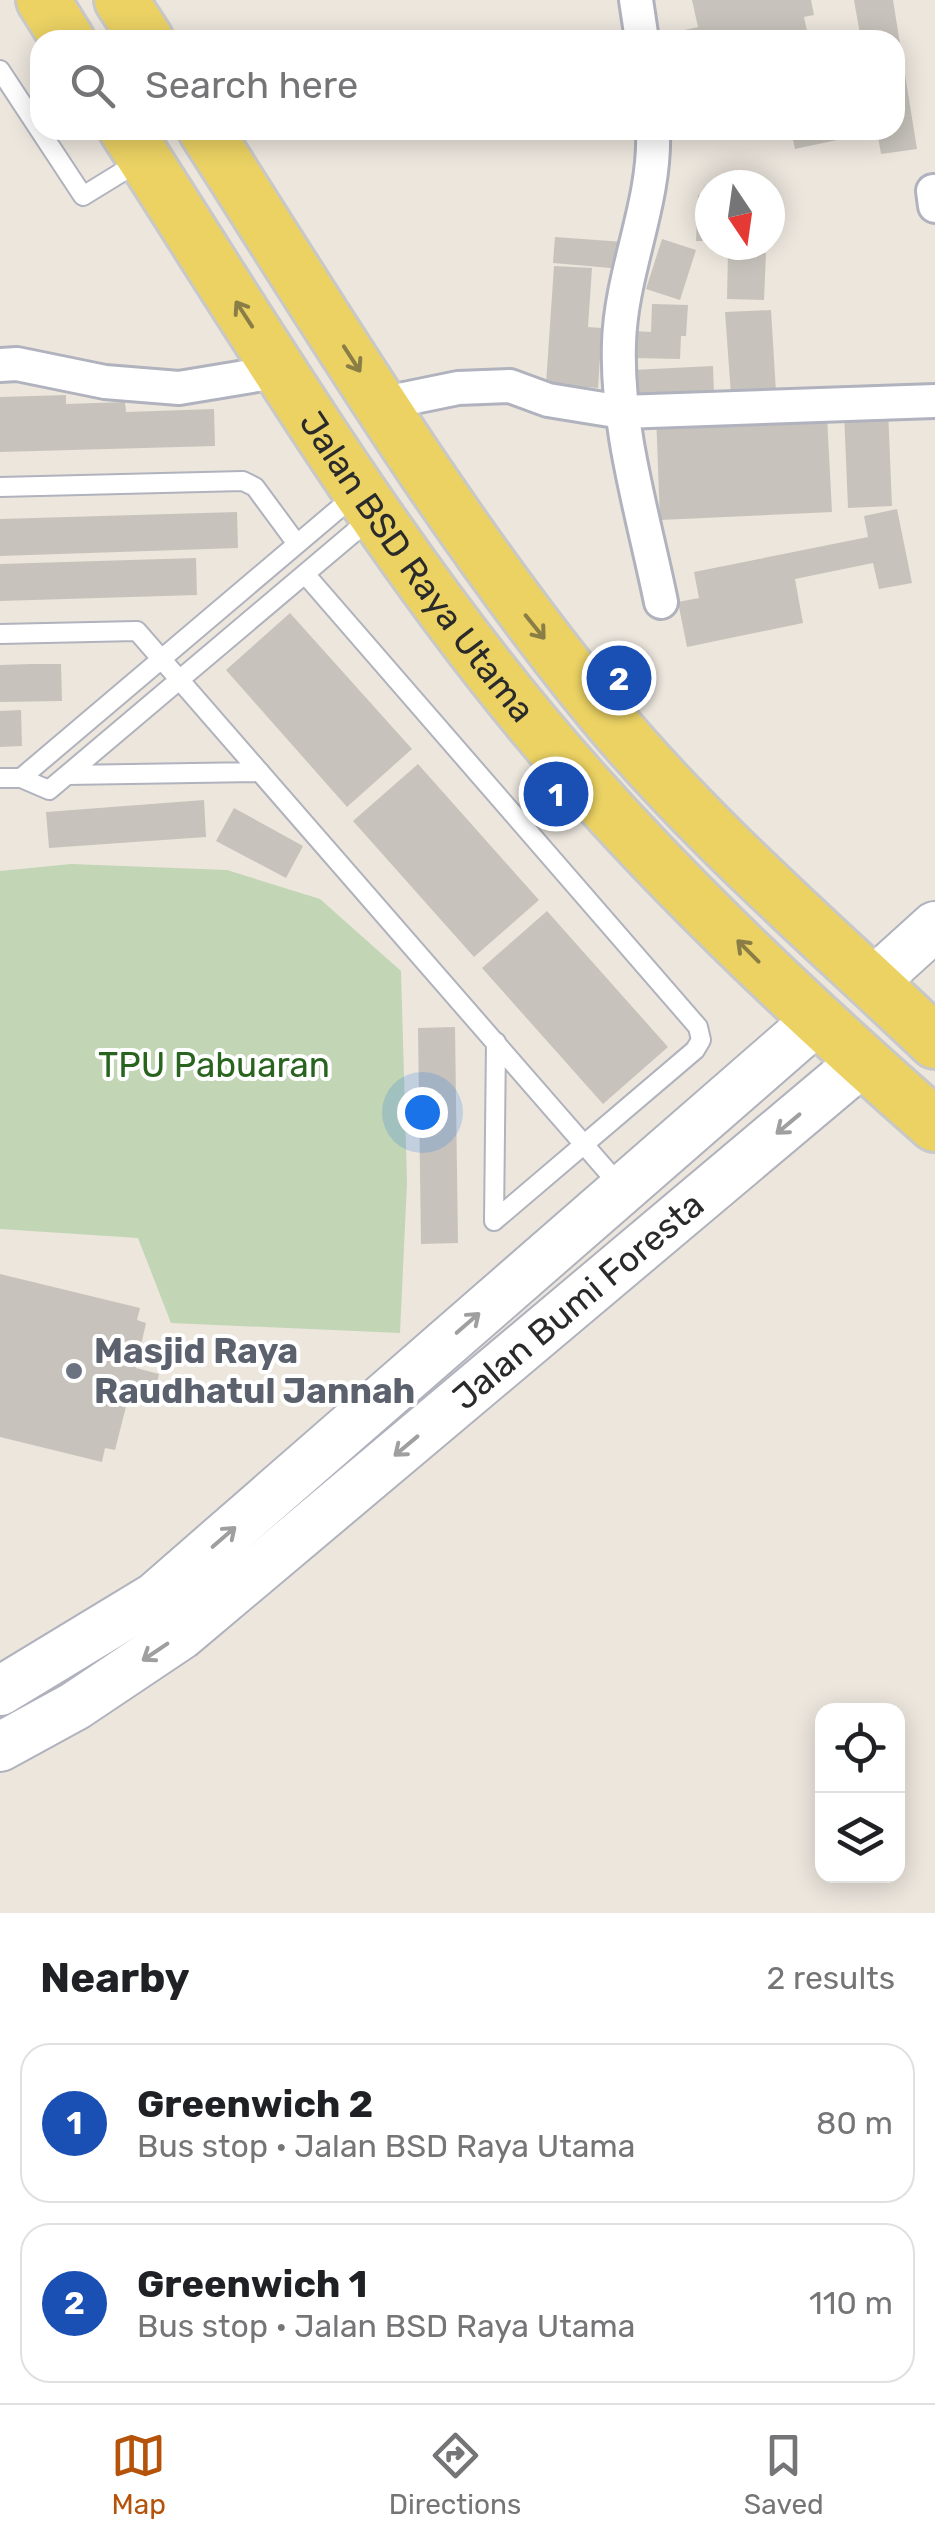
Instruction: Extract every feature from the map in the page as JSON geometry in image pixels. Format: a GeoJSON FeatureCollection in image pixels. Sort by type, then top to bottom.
{"type":"FeatureCollection","features":[{"type":"Feature","properties":{"kind":"main road"},"geometry":{"type":"LineString","coordinates":[[43,0],[62,30]]}},
{"type":"Feature","properties":{"kind":"main road"},"geometry":{"type":"LineString","coordinates":[[121,0],[140,30]]}},
{"type":"Feature","properties":{"kind":"main road","name":"Jalan BSD Raya Utama"},"geometry":{"type":"LineString","coordinates":[[211,140],[380,404],[520,608],[605,714],[728,850],[871,984],[928,1021]]}},
{"type":"Feature","properties":{"kind":"main road","name":"Jalan BSD Raya Utama"},"geometry":{"type":"LineString","coordinates":[[135,144],[367,503],[533,724],[641,846],[817,1020],[935,1124]]}},
{"type":"Feature","properties":{"kind":"main road"},"geometry":{"type":"LineString","coordinates":[[871,984],[935,926]]}},
{"type":"Feature","properties":{"kind":"main road","name":"Jalan Bumi Foresta"},"geometry":{"type":"LineString","coordinates":[[0,1691],[155,1598],[817,1020]]}},
{"type":"Feature","properties":{"kind":"main road","name":"Jalan Bumi Foresta"},"geometry":{"type":"LineString","coordinates":[[0,1747],[75,1706],[181,1635],[863,1061]]}},
{"type":"Feature","properties":{"kind":"main road"},"geometry":{"type":"LineString","coordinates":[[268,1498],[300,1535]]}},
{"type":"Feature","properties":{"kind":"street"},"geometry":{"type":"LineString","coordinates":[[636,0],[640,30]]}},
{"type":"Feature","properties":{"kind":"street"},"geometry":{"type":"LineString","coordinates":[[653,140],[654,161],[618,341],[622,412],[660,602]]}},
{"type":"Feature","properties":{"kind":"street"},"geometry":{"type":"LineString","coordinates":[[0,365],[17,364],[105,382],[179,388],[281,371]]}},
{"type":"Feature","properties":{"kind":"street"},"geometry":{"type":"LineString","coordinates":[[380,404],[458,388],[510,386],[548,400],[622,412],[935,401]]}},
{"type":"Feature","properties":{"kind":"lane"},"geometry":{"type":"LineString","coordinates":[[0,70],[30,116]]}},
{"type":"Feature","properties":{"kind":"lane"},"geometry":{"type":"LineString","coordinates":[[46,140],[83,196],[135,144]]}},
{"type":"Feature","properties":{"kind":"lane"},"geometry":{"type":"LineString","coordinates":[[0,486],[243,481],[254,488],[297,544]]}},
{"type":"Feature","properties":{"kind":"lane"},"geometry":{"type":"LineString","coordinates":[[21,778],[297,544],[367,503]]}},
{"type":"Feature","properties":{"kind":"lane"},"geometry":{"type":"LineString","coordinates":[[0,778],[21,778],[49,790],[305,574],[367,503]]}},
{"type":"Feature","properties":{"kind":"lane"},"geometry":{"type":"LineString","coordinates":[[305,574],[698,1027],[701,1040],[696,1050],[494,1221],[496,1042]]}},
{"type":"Feature","properties":{"kind":"lane"},"geometry":{"type":"LineString","coordinates":[[0,634],[137,630],[623,1189]]}},
{"type":"Feature","properties":{"kind":"lane"},"geometry":{"type":"LineString","coordinates":[[67,776],[260,772]]}},
{"type":"Feature","properties":{"kind":"green space","name":"TPU Pabuaran"},"geometry":{"type":"Polygon","coordinates":[[[71,864],[227,870],[320,899],[401,971],[407,1182],[400,1333],[171,1323],[138,1238],[0,1229],[0,871],[71,864]]]}},
{"type":"Feature","properties":{"kind":"building"},"geometry":{"type":"Polygon","coordinates":[[[692,0],[811,0],[814,15],[804,17],[807,30],[684,30],[698,27],[692,0]]]}},
{"type":"Feature","properties":{"kind":"building"},"geometry":{"type":"Polygon","coordinates":[[[854,0],[893,0],[898,30],[859,30],[854,0]]]}},
{"type":"Feature","properties":{"kind":"building"},"geometry":{"type":"Polygon","coordinates":[[[905,74],[917,149],[881,154],[879,140],[905,140],[905,74]]]}},
{"type":"Feature","properties":{"kind":"building"},"geometry":{"type":"Polygon","coordinates":[[[793,140],[837,140],[795,149],[793,140]]]}},
{"type":"Feature","properties":{"kind":"building"},"geometry":{"type":"Polygon","coordinates":[[[555,237],[624,242],[622,269],[553,263],[555,237]]]}},
{"type":"Feature","properties":{"kind":"building"},"geometry":{"type":"Polygon","coordinates":[[[662,239],[695,250],[680,300],[646,289],[662,239]]]}},
{"type":"Feature","properties":{"kind":"building"},"geometry":{"type":"Polygon","coordinates":[[[728,260],[766,260],[764,300],[727,299],[728,260]]]}},
{"type":"Feature","properties":{"kind":"building"},"geometry":{"type":"Polygon","coordinates":[[[554,266],[592,268],[588,327],[602,328],[598,388],[546,384],[554,266]]]}},
{"type":"Feature","properties":{"kind":"building"},"geometry":{"type":"Polygon","coordinates":[[[652,304],[688,305],[680,359],[635,358],[636,331],[651,332],[652,304]]]}},
{"type":"Feature","properties":{"kind":"building"},"geometry":{"type":"Polygon","coordinates":[[[771,310],[776,392],[731,395],[725,312],[771,310]]]}},
{"type":"Feature","properties":{"kind":"building"},"geometry":{"type":"Polygon","coordinates":[[[713,366],[714,395],[634,399],[632,370],[713,366]]]}},
{"type":"Feature","properties":{"kind":"building"},"geometry":{"type":"Polygon","coordinates":[[[66,395],[66,404],[125,402],[126,412],[214,409],[215,446],[0,452],[0,397],[66,395]]]}},
{"type":"Feature","properties":{"kind":"building"},"geometry":{"type":"Polygon","coordinates":[[[888,409],[892,506],[848,508],[844,412],[888,409]]]}},
{"type":"Feature","properties":{"kind":"building"},"geometry":{"type":"Polygon","coordinates":[[[656,414],[827,416],[832,512],[660,520],[656,414]]]}},
{"type":"Feature","properties":{"kind":"building"},"geometry":{"type":"Polygon","coordinates":[[[897,509],[912,583],[879,589],[873,563],[795,579],[803,623],[687,647],[678,602],[699,598],[694,572],[868,537],[864,516],[897,509]]]}},
{"type":"Feature","properties":{"kind":"building"},"geometry":{"type":"Polygon","coordinates":[[[237,512],[238,548],[0,556],[0,519],[237,512]]]}},
{"type":"Feature","properties":{"kind":"building"},"geometry":{"type":"Polygon","coordinates":[[[196,558],[197,595],[0,601],[0,564],[196,558]]]}},
{"type":"Feature","properties":{"kind":"building"},"geometry":{"type":"Polygon","coordinates":[[[290,613],[412,749],[347,807],[226,670],[290,613]]]}},
{"type":"Feature","properties":{"kind":"building"},"geometry":{"type":"Polygon","coordinates":[[[61,664],[62,701],[0,702],[0,665],[61,664]]]}},
{"type":"Feature","properties":{"kind":"building"},"geometry":{"type":"Polygon","coordinates":[[[21,710],[22,746],[0,747],[0,711],[21,710]]]}},
{"type":"Feature","properties":{"kind":"building"},"geometry":{"type":"Polygon","coordinates":[[[418,764],[539,900],[474,957],[353,821],[418,764]]]}},
{"type":"Feature","properties":{"kind":"building"},"geometry":{"type":"Polygon","coordinates":[[[204,800],[206,837],[49,848],[46,812],[204,800]]]}},
{"type":"Feature","properties":{"kind":"building"},"geometry":{"type":"Polygon","coordinates":[[[234,808],[303,846],[286,878],[216,841],[234,808]]]}},
{"type":"Feature","properties":{"kind":"building"},"geometry":{"type":"Polygon","coordinates":[[[547,911],[668,1047],[603,1104],[482,968],[547,911]]]}},
{"type":"Feature","properties":{"kind":"building"},"geometry":{"type":"Polygon","coordinates":[[[455,1027],[458,1243],[421,1244],[418,1028],[455,1027]]]}},
{"type":"Feature","properties":{"kind":"building","name":"Masjid Raya Raudhatul Jannah"},"geometry":{"type":"Polygon","coordinates":[[[0,1274],[140,1308],[137,1320],[146,1323],[136,1368],[159,1374],[153,1401],[129,1395],[115,1450],[105,1448],[102,1462],[0,1437],[0,1274]]]}},
{"type":"Feature","properties":{"kind":"place","name":"Greenwich 1"},"geometry":{"type":"Point","coordinates":[619,678]}},
{"type":"Feature","properties":{"kind":"place","name":"Greenwich 2"},"geometry":{"type":"Point","coordinates":[556,794]}},
{"type":"Feature","properties":{"kind":"place","name":"Masjid Raya Raudhatul Jannah"},"geometry":{"type":"Point","coordinates":[74,1371]}}]}
